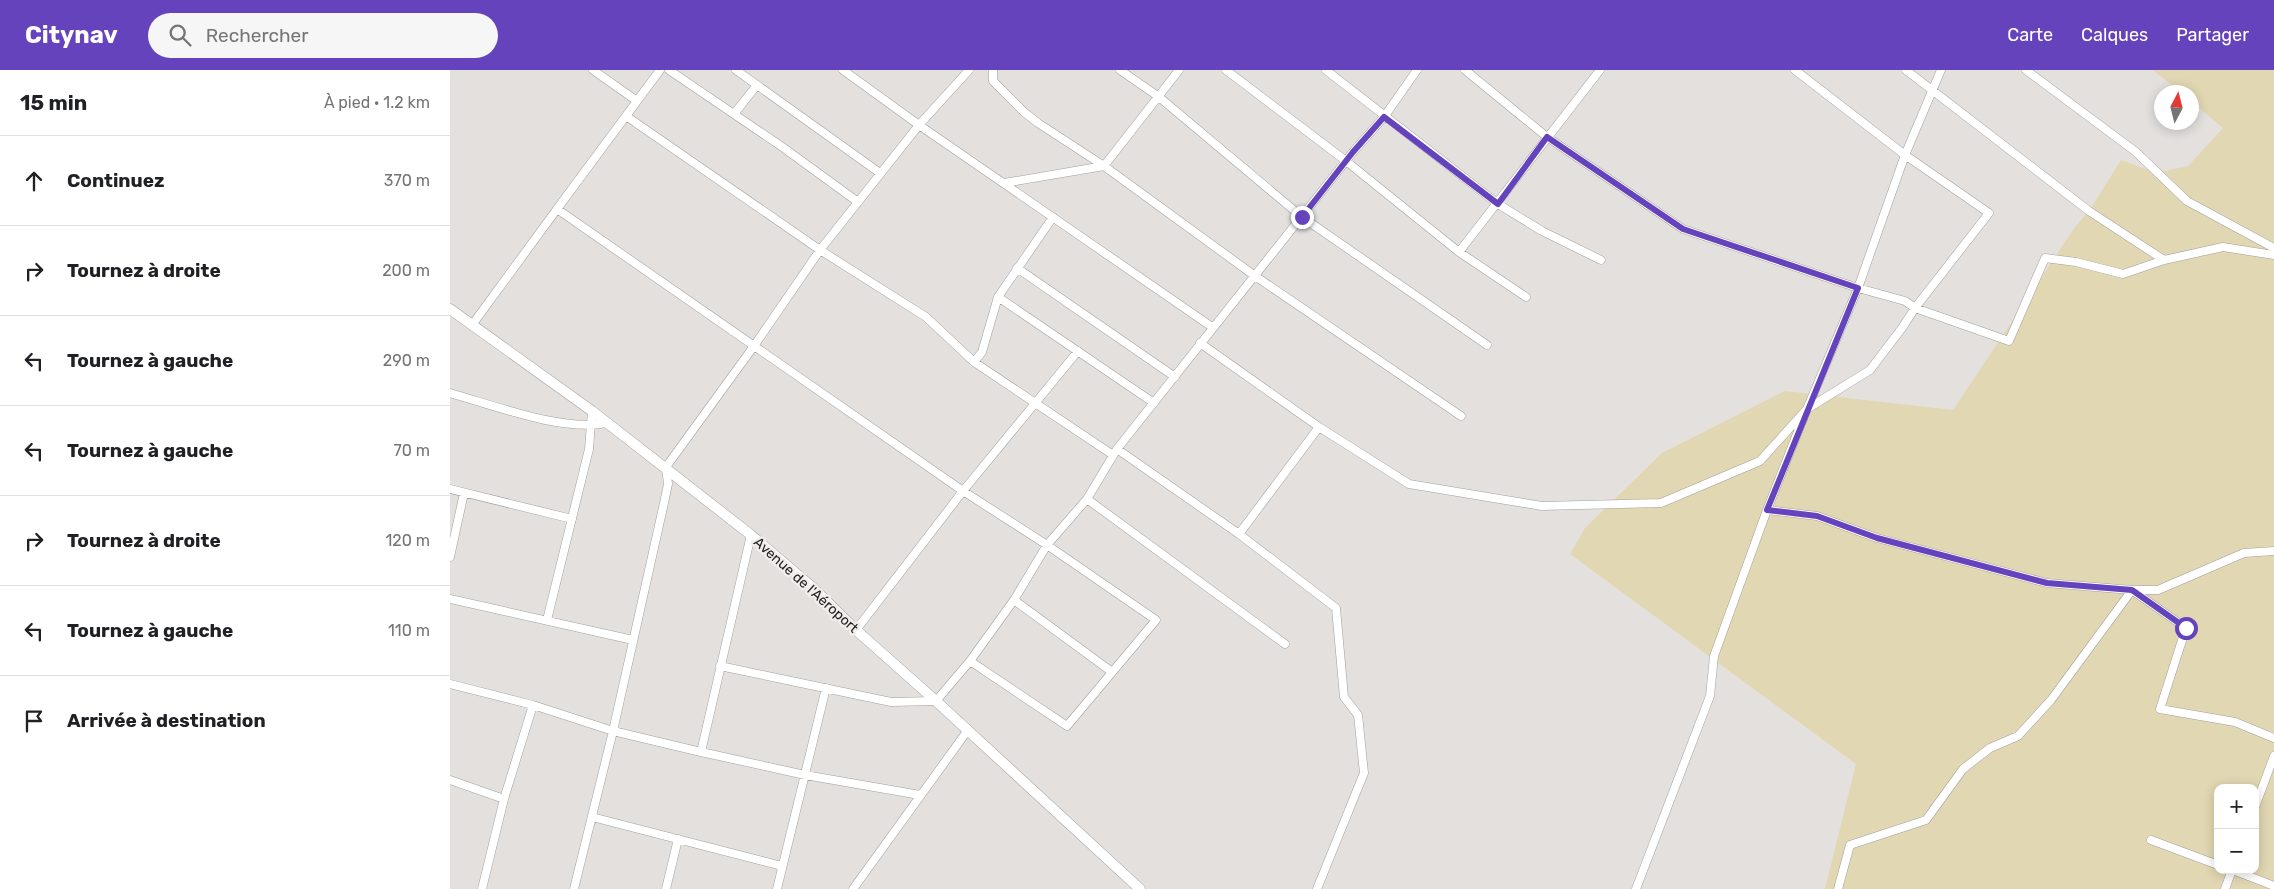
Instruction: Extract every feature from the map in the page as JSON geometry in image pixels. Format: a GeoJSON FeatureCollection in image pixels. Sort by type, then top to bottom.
{"type":"FeatureCollection","features":[{"type":"Feature","properties":{"kind":"main road","name":"Avenue de l'Aéroport"},"geometry":{"type":"LineString","coordinates":[[450,309],[666,466],[751,535],[812,587],[856,630],[968,730],[1140,889]]}},
{"type":"Feature","properties":{"kind":"street"},"geometry":{"type":"LineString","coordinates":[[593,70],[637,101]]}},
{"type":"Feature","properties":{"kind":"street"},"geometry":{"type":"LineString","coordinates":[[472,326],[660,70]]}},
{"type":"Feature","properties":{"kind":"street"},"geometry":{"type":"LineString","coordinates":[[669,70],[858,202]]}},
{"type":"Feature","properties":{"kind":"street"},"geometry":{"type":"LineString","coordinates":[[736,70],[880,173]]}},
{"type":"Feature","properties":{"kind":"street"},"geometry":{"type":"LineString","coordinates":[[843,70],[919,125],[1212,327]]}},
{"type":"Feature","properties":{"kind":"street"},"geometry":{"type":"LineString","coordinates":[[574,889],[613,731],[668,484],[666,466],[754,346],[820,250],[919,125],[969,70]]}},
{"type":"Feature","properties":{"kind":"street"},"geometry":{"type":"LineString","coordinates":[[993,70],[993,81],[1024,112],[1104,166],[1255,276],[1461,416]]}},
{"type":"Feature","properties":{"kind":"street"},"geometry":{"type":"LineString","coordinates":[[1120,70],[1159,97],[1302,217],[1487,345]]}},
{"type":"Feature","properties":{"kind":"street"},"geometry":{"type":"LineString","coordinates":[[1004,183],[1104,166],[1179,70]]}},
{"type":"Feature","properties":{"kind":"street"},"geometry":{"type":"LineString","coordinates":[[1226,70],[1346,161],[1459,252],[1526,297]]}},
{"type":"Feature","properties":{"kind":"street"},"geometry":{"type":"LineString","coordinates":[[1326,70],[1498,204],[1542,231],[1601,260]]}},
{"type":"Feature","properties":{"kind":"street"},"geometry":{"type":"LineString","coordinates":[[720,666],[891,702],[936,701],[970,661],[1014,600],[1048,545],[1087,499],[1115,452],[1212,327],[1346,161],[1384,117],[1417,70]]}},
{"type":"Feature","properties":{"kind":"street"},"geometry":{"type":"LineString","coordinates":[[1465,70],[1547,137],[1683,229],[1858,288],[1905,301],[1915,308],[2009,341],[2046,258],[2076,262],[2122,274],[2164,260],[2223,247],[2274,254]]}},
{"type":"Feature","properties":{"kind":"street"},"geometry":{"type":"LineString","coordinates":[[1459,252],[1600,70]]}},
{"type":"Feature","properties":{"kind":"street"},"geometry":{"type":"LineString","coordinates":[[1200,344],[1319,428],[1409,484],[1542,506],[1661,503],[1760,460],[1808,409],[1870,370],[1915,308],[1989,213],[1905,155],[1795,70]]}},
{"type":"Feature","properties":{"kind":"street"},"geometry":{"type":"LineString","coordinates":[[1906,70],[2088,211],[2164,260]]}},
{"type":"Feature","properties":{"kind":"street"},"geometry":{"type":"LineString","coordinates":[[1636,889],[1710,696],[1714,656],[1767,510],[1858,288],[1905,155],[1941,70]]}},
{"type":"Feature","properties":{"kind":"street"},"geometry":{"type":"LineString","coordinates":[[2026,70],[2136,152],[2187,201],[2274,248]]}},
{"type":"Feature","properties":{"kind":"street"},"geometry":{"type":"LineString","coordinates":[[734,114],[757,85]]}},
{"type":"Feature","properties":{"kind":"street"},"geometry":{"type":"LineString","coordinates":[[626,116],[820,250],[926,317],[974,362],[1239,534],[1336,608],[1344,697],[1358,715],[1364,773],[1317,889]]}},
{"type":"Feature","properties":{"kind":"street"},"geometry":{"type":"LineString","coordinates":[[557,209],[963,491],[1048,545],[1156,620],[1067,726],[970,661]]}},
{"type":"Feature","properties":{"kind":"street"},"geometry":{"type":"LineString","coordinates":[[974,362],[982,352],[998,296],[1053,216]]}},
{"type":"Feature","properties":{"kind":"street"},"geometry":{"type":"LineString","coordinates":[[1017,268],[1175,377]]}},
{"type":"Feature","properties":{"kind":"street"},"geometry":{"type":"LineString","coordinates":[[998,296],[1154,403]]}},
{"type":"Feature","properties":{"kind":"street"},"geometry":{"type":"LineString","coordinates":[[856,630],[963,491],[1078,351]]}},
{"type":"Feature","properties":{"kind":"street"},"geometry":{"type":"LineString","coordinates":[[450,393],[543,419],[592,426],[606,423]]}},
{"type":"Feature","properties":{"kind":"street"},"geometry":{"type":"LineString","coordinates":[[547,620],[588,449],[592,426],[592,411]]}},
{"type":"Feature","properties":{"kind":"street"},"geometry":{"type":"LineString","coordinates":[[1239,534],[1319,428]]}},
{"type":"Feature","properties":{"kind":"street"},"geometry":{"type":"LineString","coordinates":[[450,489],[572,519]]}},
{"type":"Feature","properties":{"kind":"street"},"geometry":{"type":"LineString","coordinates":[[450,557],[464,493]]}},
{"type":"Feature","properties":{"kind":"street"},"geometry":{"type":"LineString","coordinates":[[1087,499],[1285,644]]}},
{"type":"Feature","properties":{"kind":"street"},"geometry":{"type":"LineString","coordinates":[[1767,510],[1817,516],[1877,538],[2047,583],[2132,590],[2158,590],[2244,553],[2274,551]]}},
{"type":"Feature","properties":{"kind":"street"},"geometry":{"type":"LineString","coordinates":[[701,752],[751,535]]}},
{"type":"Feature","properties":{"kind":"street"},"geometry":{"type":"LineString","coordinates":[[2132,590],[2186,628],[2160,709],[2235,722],[2274,738]]}},
{"type":"Feature","properties":{"kind":"street"},"geometry":{"type":"LineString","coordinates":[[1838,889],[1850,845],[1926,820],[1962,768],[1990,748],[2018,736],[2051,700],[2132,590]]}},
{"type":"Feature","properties":{"kind":"street"},"geometry":{"type":"LineString","coordinates":[[450,599],[634,640]]}},
{"type":"Feature","properties":{"kind":"street"},"geometry":{"type":"LineString","coordinates":[[1014,600],[1112,672]]}},
{"type":"Feature","properties":{"kind":"street"},"geometry":{"type":"LineString","coordinates":[[450,684],[533,705],[613,731],[701,752],[806,775],[920,795]]}},
{"type":"Feature","properties":{"kind":"street"},"geometry":{"type":"LineString","coordinates":[[776,889],[806,775],[826,688]]}},
{"type":"Feature","properties":{"kind":"street"},"geometry":{"type":"LineString","coordinates":[[482,889],[504,799],[533,705]]}},
{"type":"Feature","properties":{"kind":"street"},"geometry":{"type":"LineString","coordinates":[[853,889],[968,730]]}},
{"type":"Feature","properties":{"kind":"street"},"geometry":{"type":"LineString","coordinates":[[2259,796],[2274,756]]}},
{"type":"Feature","properties":{"kind":"street"},"geometry":{"type":"LineString","coordinates":[[450,780],[504,799]]}},
{"type":"Feature","properties":{"kind":"street"},"geometry":{"type":"LineString","coordinates":[[592,817],[782,866]]}},
{"type":"Feature","properties":{"kind":"street"},"geometry":{"type":"LineString","coordinates":[[666,889],[678,838]]}},
{"type":"Feature","properties":{"kind":"street"},"geometry":{"type":"LineString","coordinates":[[2151,840],[2214,864]]}},
{"type":"Feature","properties":{"kind":"street"},"geometry":{"type":"LineString","coordinates":[[2225,889],[2231,874]]}},
{"type":"Feature","properties":{"kind":"street"},"geometry":{"type":"LineString","coordinates":[[2242,874],[2274,886]]}},
{"type":"Feature","properties":{"kind":"sand"},"geometry":{"type":"Polygon","coordinates":[[[2153,70],[2274,70],[2274,889],[1825,889],[1856,764],[1570,554],[1585,528],[1662,453],[1785,391],[1953,410],[2075,227],[2089,211],[2121,160],[2156,173],[2188,166],[2223,128],[2199,108],[2199,85],[2171,85],[2153,70]]]}},
{"type":"Feature","properties":{"kind":"route"},"geometry":{"type":"LineString","coordinates":[[1302,217],[1353,152],[1384,117],[1498,204],[1547,137],[1683,229],[1858,288],[1767,510],[1817,516],[1877,538],[2047,583],[2132,590],[2186,628]]}}]}
